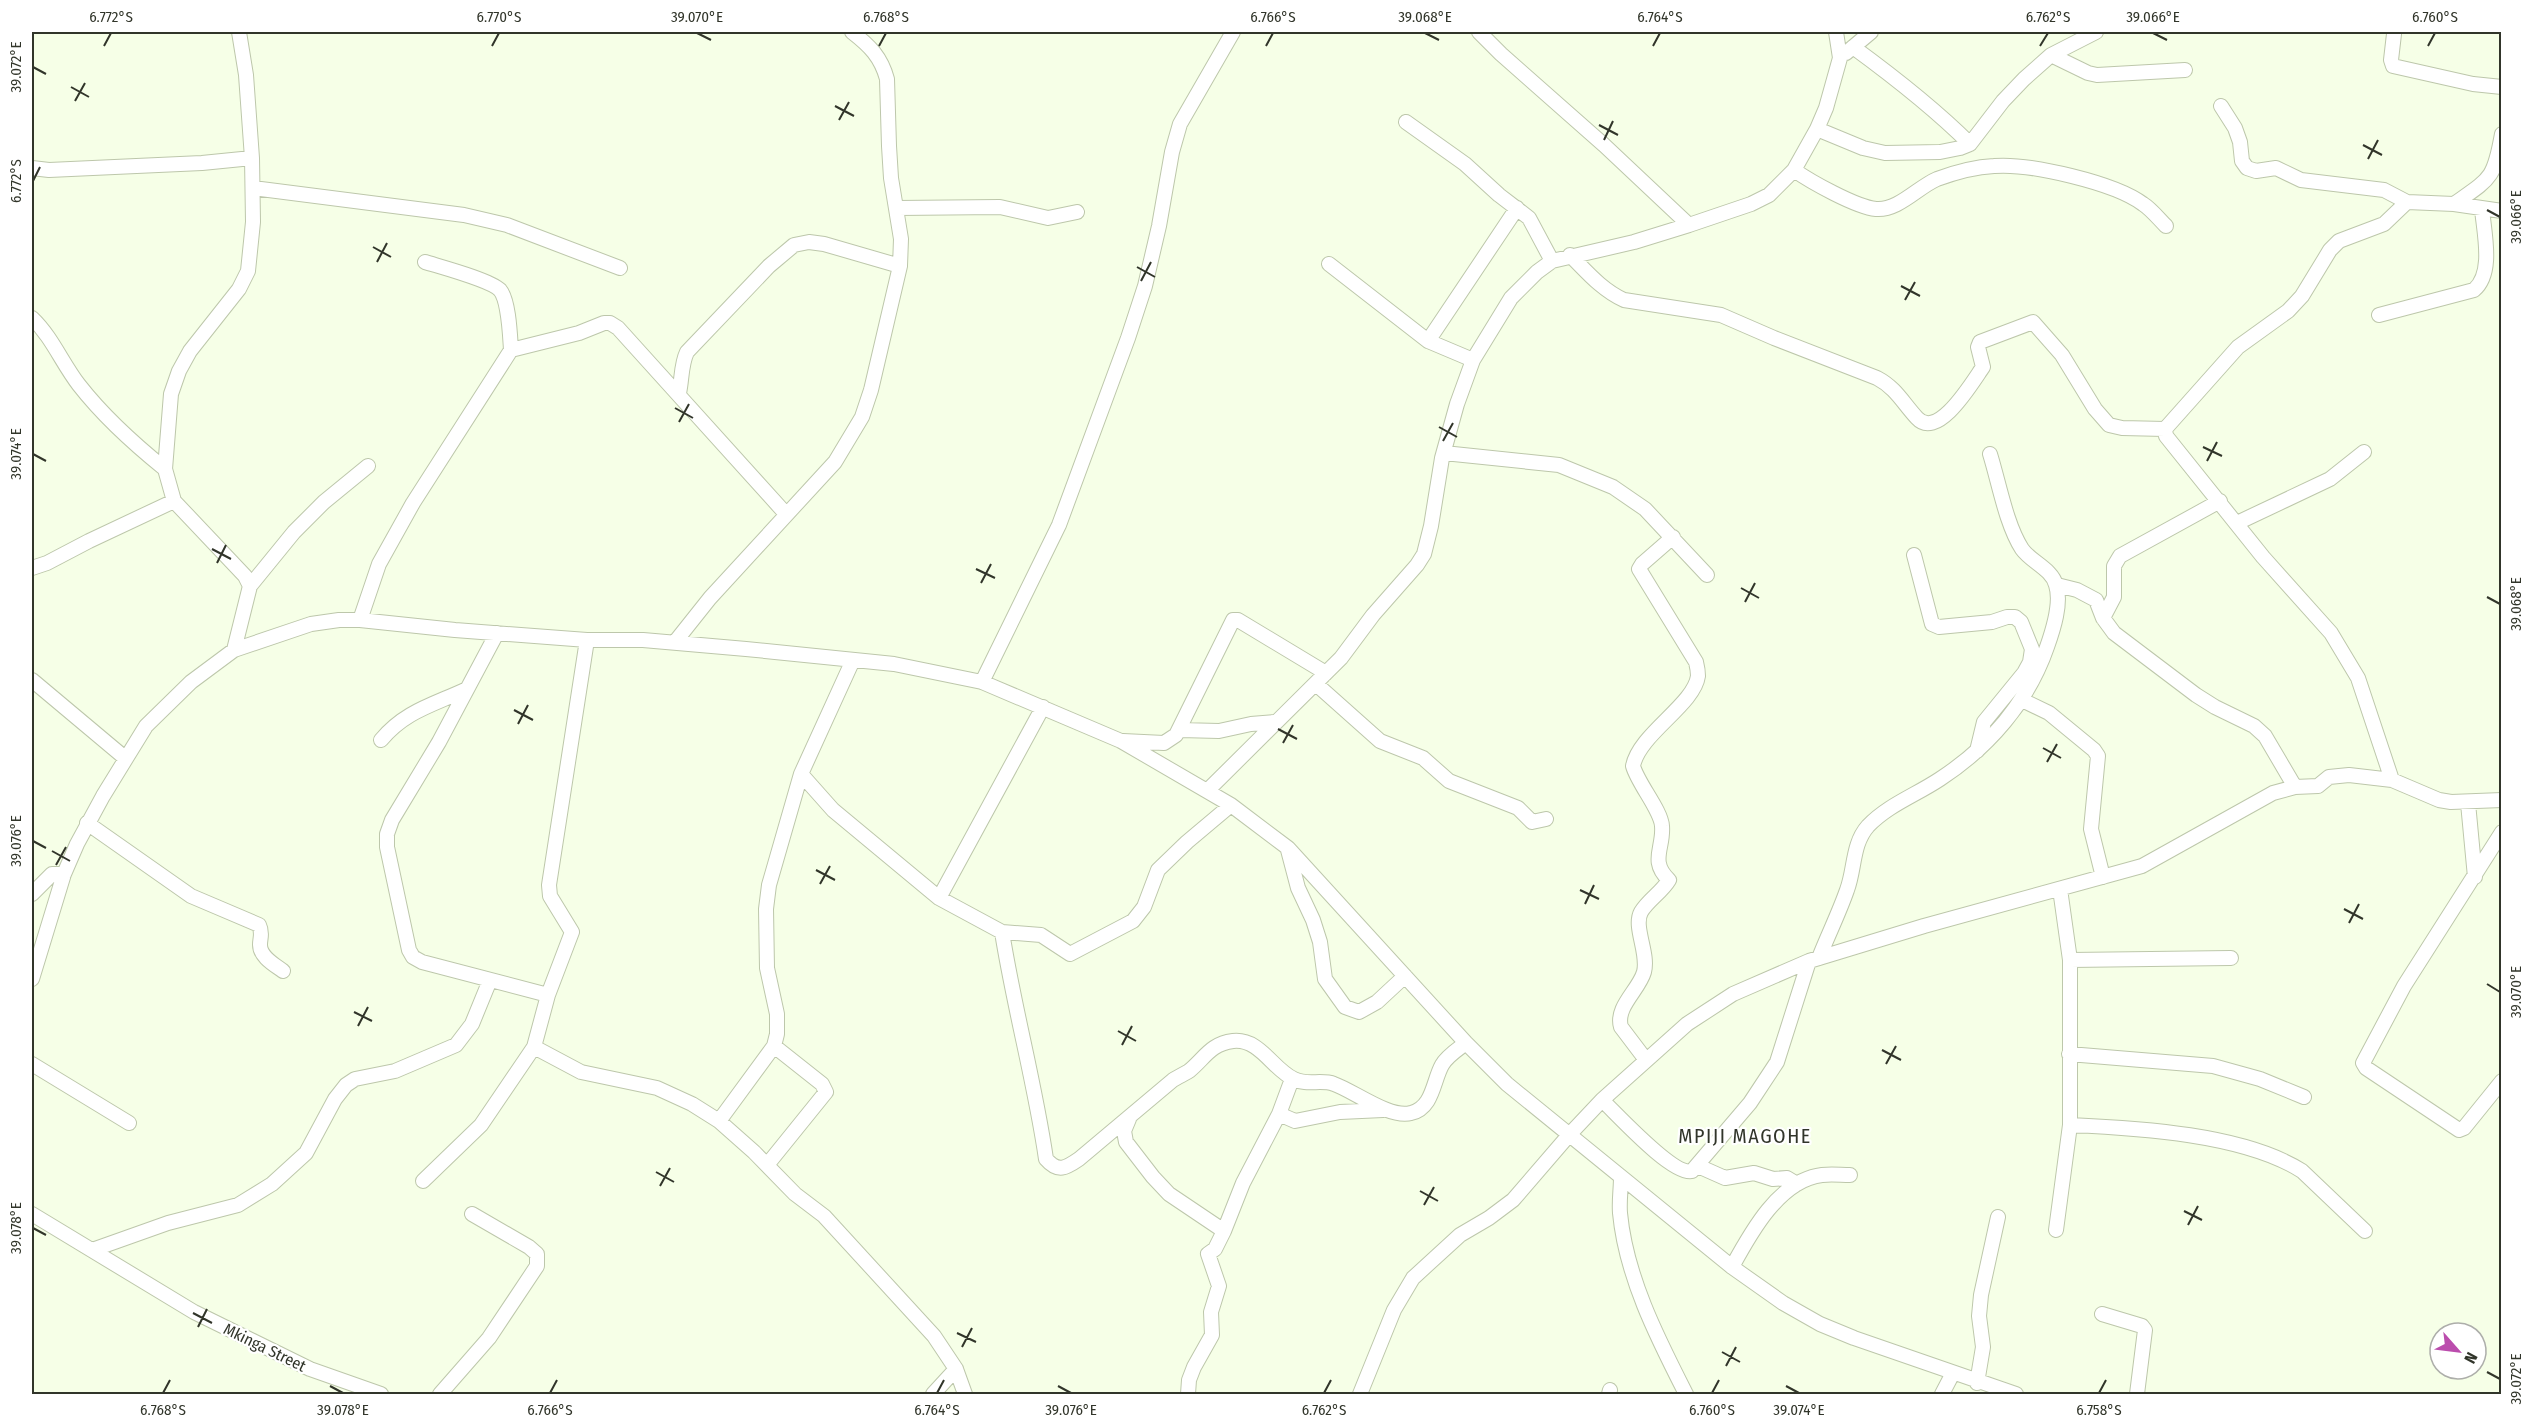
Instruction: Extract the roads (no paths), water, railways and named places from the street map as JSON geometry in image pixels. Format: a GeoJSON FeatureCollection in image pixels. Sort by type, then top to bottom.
{"type":"FeatureCollection","features":[{"type":"Feature","properties":{"kind":"street"},"geometry":{"type":"LineString","coordinates":[[239,32],[246,75],[252,158],[251,252],[248,271],[239,289],[190,351],[179,371],[171,394],[165,469],[174,501],[245,576],[250,586]]}},
{"type":"Feature","properties":{"kind":"street"},"geometry":{"type":"LineString","coordinates":[[675,642],[710,598],[836,462],[862,417],[871,390],[900,266],[901,239],[891,178],[887,79],[883,64],[874,50],[852,32]]}},
{"type":"Feature","properties":{"kind":"street"},"geometry":{"type":"LineString","coordinates":[[982,682],[1059,525],[1128,338],[1145,286],[1159,226],[1172,152],[1180,124],[1233,32]]}},
{"type":"Feature","properties":{"kind":"street"},"geometry":{"type":"LineString","coordinates":[[1479,32],[1605,145],[1689,225]]}},
{"type":"Feature","properties":{"kind":"street"},"geometry":{"type":"LineString","coordinates":[[1207,791],[1341,658],[1373,615],[1424,554],[1444,453],[1457,404],[1473,360],[1511,298],[1537,272],[1552,261],[1634,242],[1751,204],[1769,195],[1794,170],[1826,108],[1840,58],[1836,32]]}},
{"type":"Feature","properties":{"kind":"street"},"geometry":{"type":"LineString","coordinates":[[1840,58],[1871,32]]}},
{"type":"Feature","properties":{"kind":"street"},"geometry":{"type":"LineString","coordinates":[[1817,129],[1863,148],[1885,153],[1940,152],[1970,144],[2003,101],[2024,79],[2051,55],[2096,32]]}},
{"type":"Feature","properties":{"kind":"street"},"geometry":{"type":"LineString","coordinates":[[2394,34],[2391,64],[2396,68],[2473,84],[2502,87]]}},
{"type":"Feature","properties":{"kind":"street"},"geometry":{"type":"LineString","coordinates":[[1852,47],[1900,81],[1970,144]]}},
{"type":"Feature","properties":{"kind":"street"},"geometry":{"type":"LineString","coordinates":[[2051,55],[2097,75],[2185,70]]}},
{"type":"Feature","properties":{"kind":"street"},"geometry":{"type":"LineString","coordinates":[[2221,106],[2235,128],[2240,142],[2242,161],[2247,168],[2256,171],[2276,168],[2301,180],[2384,190],[2407,202],[2454,204],[2502,211]]}},
{"type":"Feature","properties":{"kind":"street"},"geometry":{"type":"LineString","coordinates":[[1406,123],[1465,164],[1529,218],[1552,261]]}},
{"type":"Feature","properties":{"kind":"street"},"geometry":{"type":"LineString","coordinates":[[2454,204],[2490,177],[2496,164],[2502,134]]}},
{"type":"Feature","properties":{"kind":"street"},"geometry":{"type":"LineString","coordinates":[[32,168],[49,170],[202,163],[252,158]]}},
{"type":"Feature","properties":{"kind":"street"},"geometry":{"type":"LineString","coordinates":[[1794,170],[1809,181],[1877,209],[1890,207],[1934,180],[1965,170],[1997,166],[2030,168],[2118,190],[2144,204],[2166,226]]}},
{"type":"Feature","properties":{"kind":"street"},"geometry":{"type":"LineString","coordinates":[[252,188],[464,215],[507,225],[620,268]]}},
{"type":"Feature","properties":{"kind":"street"},"geometry":{"type":"LineString","coordinates":[[2392,780],[2358,678],[2331,633],[2263,557],[2166,436],[2165,429],[2238,346],[2288,310],[2302,296],[2330,250],[2339,241],[2384,224],[2407,202]]}},
{"type":"Feature","properties":{"kind":"street"},"geometry":{"type":"LineString","coordinates":[[897,208],[1000,207],[1048,218],[1077,212]]}},
{"type":"Feature","properties":{"kind":"street"},"geometry":{"type":"LineString","coordinates":[[1428,341],[1517,208]]}},
{"type":"Feature","properties":{"kind":"street"},"geometry":{"type":"LineString","coordinates":[[2379,315],[2474,290],[2482,284],[2486,271],[2482,208]]}},
{"type":"Feature","properties":{"kind":"street"},"geometry":{"type":"LineString","coordinates":[[679,393],[687,352],[769,266],[795,245],[809,242],[824,244],[900,266]]}},
{"type":"Feature","properties":{"kind":"street"},"geometry":{"type":"LineString","coordinates":[[1570,255],[1595,280],[1612,294],[1624,300],[1721,315],[1877,378],[1891,386],[1918,420],[1928,423],[1936,421],[1954,408],[1983,367],[1978,347],[1980,342],[2033,322],[2062,355],[2095,409],[2109,425],[2122,428],[2165,429]]}},
{"type":"Feature","properties":{"kind":"street"},"geometry":{"type":"LineString","coordinates":[[360,620],[379,564],[413,503],[511,350],[505,302],[500,291],[490,284],[425,262]]}},
{"type":"Feature","properties":{"kind":"street"},"geometry":{"type":"LineString","coordinates":[[1329,264],[1428,341],[1473,360]]}},
{"type":"Feature","properties":{"kind":"street"},"geometry":{"type":"LineString","coordinates":[[32,318],[45,331],[79,385],[124,436],[165,469]]}},
{"type":"Feature","properties":{"kind":"street"},"geometry":{"type":"LineString","coordinates":[[511,350],[579,333],[603,323],[610,323],[618,328],[679,393],[786,514]]}},
{"type":"Feature","properties":{"kind":"street"},"geometry":{"type":"LineString","coordinates":[[2237,523],[2330,479],[2364,452]]}},
{"type":"Feature","properties":{"kind":"street"},"geometry":{"type":"LineString","coordinates":[[1444,453],[1559,465],[1613,487],[1645,509],[1707,575]]}},
{"type":"Feature","properties":{"kind":"street"},"geometry":{"type":"LineString","coordinates":[[1602,1100],[1669,1162],[1688,1172],[1698,1166],[1750,1103],[1777,1062],[1814,959],[1848,889],[1858,844],[1867,827],[1881,814],[1941,779],[1977,751],[2022,700],[2042,662],[2054,628],[2057,585],[2050,574],[2024,551],[2015,536],[1990,454]]}},
{"type":"Feature","properties":{"kind":"street"},"geometry":{"type":"LineString","coordinates":[[234,650],[250,586],[301,525],[324,502],[368,466]]}},
{"type":"Feature","properties":{"kind":"street"},"geometry":{"type":"LineString","coordinates":[[32,568],[47,563],[89,540],[174,501]]}},
{"type":"Feature","properties":{"kind":"street"},"geometry":{"type":"LineString","coordinates":[[2103,618],[2114,597],[2114,566],[2120,556],[2220,501]]}},
{"type":"Feature","properties":{"kind":"street"},"geometry":{"type":"LineString","coordinates":[[1646,1060],[1619,1021],[1621,1013],[1643,975],[1645,950],[1639,927],[1639,916],[1669,880],[1660,870],[1658,857],[1662,823],[1632,766],[1634,759],[1659,725],[1691,692],[1698,676],[1696,662],[1639,569],[1673,537]]}},
{"type":"Feature","properties":{"kind":"street"},"geometry":{"type":"LineString","coordinates":[[1914,555],[1932,624],[1939,627],[1992,622],[2007,616],[2015,617],[2022,622],[2032,649],[2030,662],[2024,672],[1984,722],[1977,751]]}},
{"type":"Feature","properties":{"kind":"street"},"geometry":{"type":"LineString","coordinates":[[2057,585],[2077,590],[2096,600],[2103,618],[2114,633],[2196,695],[2254,726],[2265,736],[2295,787]]}},
{"type":"Feature","properties":{"kind":"street"},"geometry":{"type":"LineString","coordinates":[[32,979],[64,873],[87,824],[146,726],[190,682],[234,650],[311,624],[360,620],[587,640],[675,642],[894,664],[982,682],[1121,741],[1231,806],[1288,848],[1466,1043],[1507,1084],[1732,1267],[1783,1303],[1820,1324],[1854,1338],[2016,1395]]}},
{"type":"Feature","properties":{"kind":"street"},"geometry":{"type":"LineString","coordinates":[[1121,741],[1164,743],[1172,739],[1180,730],[1229,624],[1233,620],[1238,620],[1326,673]]}},
{"type":"Feature","properties":{"kind":"street"},"geometry":{"type":"LineString","coordinates":[[497,633],[392,820],[387,834],[387,847],[409,950],[413,957],[422,962],[548,996]]}},
{"type":"Feature","properties":{"kind":"street"},"geometry":{"type":"LineString","coordinates":[[423,1181],[481,1125],[534,1047],[548,996],[572,932],[550,896],[549,885],[587,640]]}},
{"type":"Feature","properties":{"kind":"street"},"geometry":{"type":"LineString","coordinates":[[719,1121],[774,1046],[777,1034],[777,1014],[767,968],[766,909],[773,867],[801,774],[853,660]]}},
{"type":"Feature","properties":{"kind":"street"},"geometry":{"type":"LineString","coordinates":[[32,680],[125,759]]}},
{"type":"Feature","properties":{"kind":"street"},"geometry":{"type":"LineString","coordinates":[[1316,684],[1380,741],[1423,758],[1449,781],[1518,808],[1532,822],[1546,819]]}},
{"type":"Feature","properties":{"kind":"street"},"geometry":{"type":"LineString","coordinates":[[381,740],[393,725],[407,716],[467,689]]}},
{"type":"Feature","properties":{"kind":"street"},"geometry":{"type":"LineString","coordinates":[[2022,700],[2049,713],[2094,750],[2098,756],[2091,829],[2103,877]]}},
{"type":"Feature","properties":{"kind":"street"},"geometry":{"type":"LineString","coordinates":[[939,898],[1044,707]]}},
{"type":"Feature","properties":{"kind":"street"},"geometry":{"type":"LineString","coordinates":[[1180,730],[1219,731],[1274,722]]}},
{"type":"Feature","properties":{"kind":"street"},"geometry":{"type":"LineString","coordinates":[[801,774],[833,810],[939,898],[1002,932],[1041,935],[1070,954],[1133,921],[1144,907],[1158,870],[1187,842],[1231,806]]}},
{"type":"Feature","properties":{"kind":"street"},"geometry":{"type":"LineString","coordinates":[[1360,1395],[1394,1310],[1413,1278],[1460,1235],[1513,1200],[1569,1134],[1646,1060],[1687,1024],[1733,994],[1814,959],[2142,866],[2273,793],[2295,787],[2318,786],[2329,777],[2349,775],[2392,780],[2439,800],[2468,803],[2502,800]]}},
{"type":"Feature","properties":{"kind":"street"},"geometry":{"type":"LineString","coordinates":[[2468,803],[2475,877]]}},
{"type":"Feature","properties":{"kind":"street"},"geometry":{"type":"LineString","coordinates":[[87,824],[191,896],[259,925],[263,932],[260,947],[262,953],[283,971]]}},
{"type":"Feature","properties":{"kind":"street"},"geometry":{"type":"LineString","coordinates":[[2502,832],[2404,986],[2363,1063],[2366,1068],[2458,1130],[2464,1128],[2502,1081]]}},
{"type":"Feature","properties":{"kind":"street"},"geometry":{"type":"LineString","coordinates":[[1288,848],[1298,888],[1313,920],[1320,942],[1325,979],[1345,1007],[1359,1012],[1377,1002],[1405,976]]}},
{"type":"Feature","properties":{"kind":"street"},"geometry":{"type":"LineString","coordinates":[[32,894],[52,874],[64,873]]}},
{"type":"Feature","properties":{"kind":"street"},"geometry":{"type":"LineString","coordinates":[[2056,1230],[2070,1125],[2070,960],[2060,889]]}},
{"type":"Feature","properties":{"kind":"street"},"geometry":{"type":"LineString","coordinates":[[1002,932],[1019,1027],[1034,1083],[1046,1159],[1052,1166],[1060,1169],[1068,1167],[1173,1080],[1189,1070],[1207,1051],[1230,1041],[1240,1040],[1250,1043],[1292,1079],[1334,1084],[1388,1110]]}},
{"type":"Feature","properties":{"kind":"street"},"geometry":{"type":"LineString","coordinates":[[2070,960],[2231,958]]}},
{"type":"Feature","properties":{"kind":"street"},"geometry":{"type":"LineString","coordinates":[[92,1250],[168,1223],[238,1205],[272,1184],[306,1154],[335,1099],[345,1085],[355,1079],[395,1071],[456,1045],[471,1024],[490,980]]}},
{"type":"Feature","properties":{"kind":"street"},"geometry":{"type":"LineString","coordinates":[[1279,1114],[1295,1121],[1340,1112],[1388,1110],[1411,1113],[1420,1108],[1430,1097],[1446,1059],[1466,1043]]}},
{"type":"Feature","properties":{"kind":"street"},"geometry":{"type":"LineString","coordinates":[[767,1165],[826,1092],[822,1084],[774,1046]]}},
{"type":"Feature","properties":{"kind":"street"},"geometry":{"type":"LineString","coordinates":[[534,1047],[581,1072],[657,1088],[692,1104],[719,1121],[795,1194],[824,1215],[934,1336],[956,1369],[964,1395]]}},
{"type":"Feature","properties":{"kind":"street"},"geometry":{"type":"LineString","coordinates":[[2069,1054],[2213,1066],[2252,1076],[2304,1097]]}},
{"type":"Feature","properties":{"kind":"street"},"geometry":{"type":"LineString","coordinates":[[32,1064],[129,1123]]}},
{"type":"Feature","properties":{"kind":"street"},"geometry":{"type":"LineString","coordinates":[[1188,1395],[1189,1380],[1194,1367],[1212,1335],[1211,1312],[1219,1286],[1208,1254],[1215,1249],[1224,1231],[1244,1183],[1279,1114],[1292,1079]]}},
{"type":"Feature","properties":{"kind":"street"},"geometry":{"type":"LineString","coordinates":[[1130,1117],[1124,1131],[1126,1142],[1154,1177],[1169,1194],[1224,1231]]}},
{"type":"Feature","properties":{"kind":"street"},"geometry":{"type":"LineString","coordinates":[[2070,1125],[2138,1128],[2242,1147],[2292,1165],[2302,1171],[2365,1231]]}},
{"type":"Feature","properties":{"kind":"street"},"geometry":{"type":"LineString","coordinates":[[1698,1166],[1725,1178],[1754,1173],[1773,1179],[1786,1178],[1797,1184]]}},
{"type":"Feature","properties":{"kind":"street"},"geometry":{"type":"LineString","coordinates":[[1732,1267],[1753,1229],[1767,1211],[1797,1184],[1822,1175],[1850,1175]]}},
{"type":"Feature","properties":{"kind":"street"},"geometry":{"type":"LineString","coordinates":[[1622,1177],[1620,1212],[1626,1249],[1635,1278],[1686,1395]]}},
{"type":"Feature","properties":{"kind":"street","name":"Mkinga Street"},"geometry":{"type":"LineString","coordinates":[[32,1214],[194,1312],[310,1369],[381,1395]]}},
{"type":"Feature","properties":{"kind":"street"},"geometry":{"type":"LineString","coordinates":[[440,1395],[489,1338],[533,1273],[539,1260],[537,1254],[529,1247],[472,1214]]}},
{"type":"Feature","properties":{"kind":"street"},"geometry":{"type":"LineString","coordinates":[[1977,1383],[1983,1347],[1979,1316],[1981,1295],[1998,1217]]}},
{"type":"Feature","properties":{"kind":"street"},"geometry":{"type":"LineString","coordinates":[[2102,1314],[2142,1326],[2145,1330],[2137,1395]]}},
{"type":"Feature","properties":{"kind":"street"},"geometry":{"type":"LineString","coordinates":[[933,1395],[956,1369]]}},
{"type":"Feature","properties":{"kind":"street"},"geometry":{"type":"LineString","coordinates":[[1942,1395],[1953,1372]]}},
{"type":"Feature","properties":{"kind":"district","name":"MPIJI MAGOHE"},"geometry":{"type":"Point","coordinates":[1745,1136]}}]}
